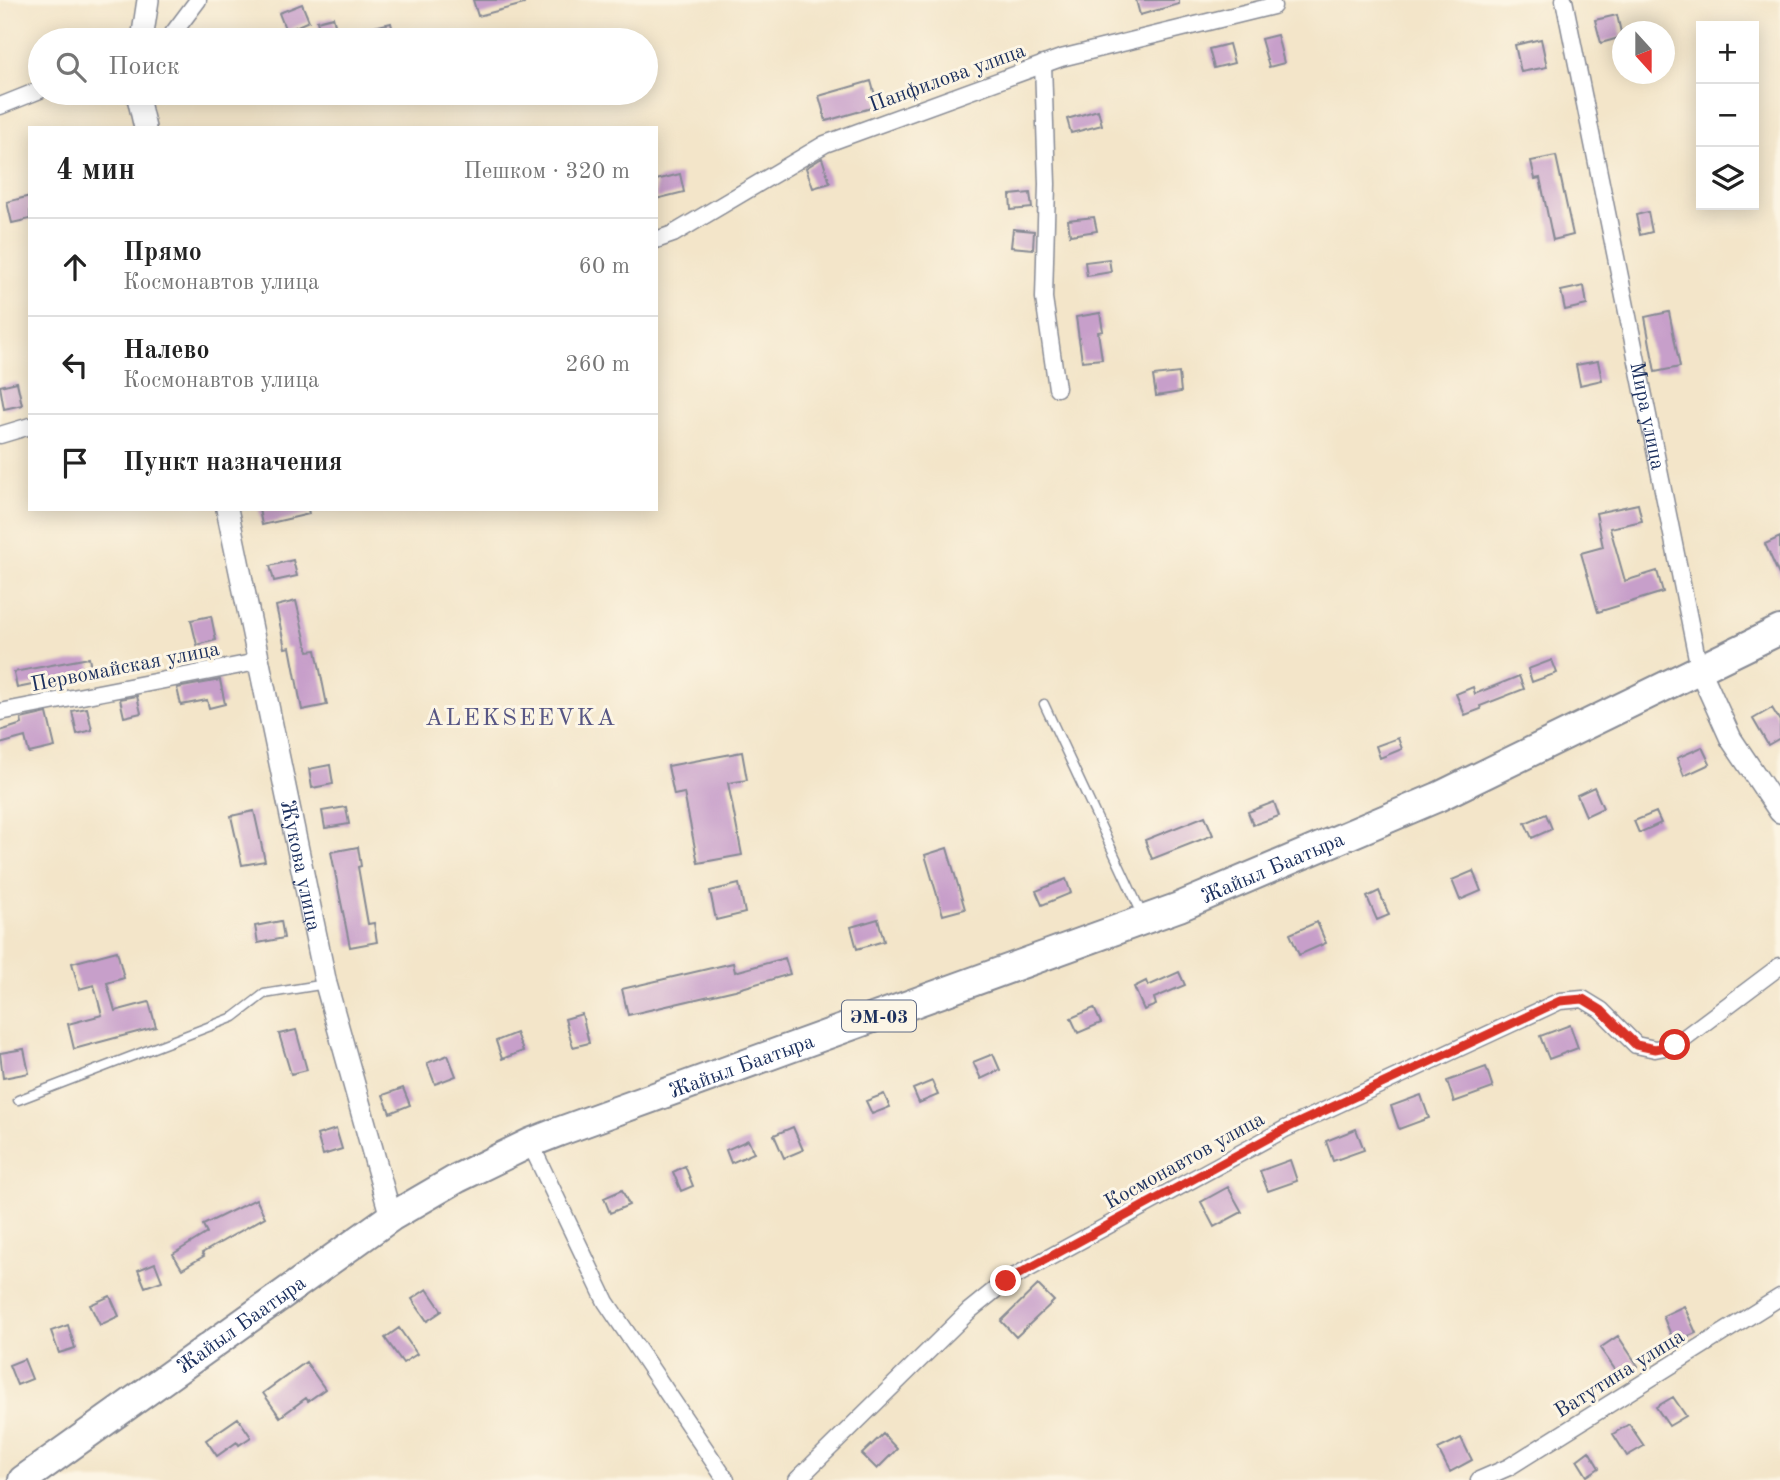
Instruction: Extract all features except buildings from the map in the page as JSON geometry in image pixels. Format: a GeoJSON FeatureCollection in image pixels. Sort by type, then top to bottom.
{"type":"FeatureCollection","features":[{"type":"Feature","properties":{"kind":"highway","name":"Жайыл Баатыра"},"geometry":{"type":"LineString","coordinates":[[23,1480],[391,1217],[458,1178],[530,1143],[1179,907],[1438,797],[1780,631]]}},
{"type":"Feature","properties":{"kind":"street"},"geometry":{"type":"LineString","coordinates":[[144,28],[148,0]]}},
{"type":"Feature","properties":{"kind":"street"},"geometry":{"type":"LineString","coordinates":[[177,28],[198,0]]}},
{"type":"Feature","properties":{"kind":"street","name":"Мира улица"},"geometry":{"type":"LineString","coordinates":[[1564,0],[1699,668],[1731,739],[1780,812]]}},
{"type":"Feature","properties":{"kind":"street","name":"Панфилова улица"},"geometry":{"type":"LineString","coordinates":[[658,239],[673,234],[825,144],[1061,58],[1273,6]]}},
{"type":"Feature","properties":{"kind":"street"},"geometry":{"type":"LineString","coordinates":[[1043,64],[1047,184],[1044,298],[1057,388]]}},
{"type":"Feature","properties":{"kind":"street"},"geometry":{"type":"LineString","coordinates":[[0,106],[28,95]]}},
{"type":"Feature","properties":{"kind":"street"},"geometry":{"type":"LineString","coordinates":[[139,105],[144,126]]}},
{"type":"Feature","properties":{"kind":"street"},"geometry":{"type":"LineString","coordinates":[[0,435],[28,427]]}},
{"type":"Feature","properties":{"kind":"street","name":"Жукова улица"},"geometry":{"type":"LineString","coordinates":[[227,511],[326,984],[391,1217]]}},
{"type":"Feature","properties":{"kind":"street","name":"Первомайская улица"},"geometry":{"type":"LineString","coordinates":[[0,712],[257,662]]}},
{"type":"Feature","properties":{"kind":"street","name":"Космонавтов улица"},"geometry":{"type":"LineString","coordinates":[[797,1480],[969,1311],[1006,1281],[1285,1129],[1560,1001],[1583,999],[1601,1010],[1636,1045],[1655,1049],[1675,1045],[1780,966]]}},
{"type":"Feature","properties":{"kind":"street"},"geometry":{"type":"LineString","coordinates":[[530,1143],[606,1302],[726,1480]]}},
{"type":"Feature","properties":{"kind":"street","name":"Ватутина улица"},"geometry":{"type":"LineString","coordinates":[[1479,1480],[1509,1467],[1780,1297]]}},
{"type":"Feature","properties":{"kind":"lane"},"geometry":{"type":"LineString","coordinates":[[1044,704],[1144,920]]}},
{"type":"Feature","properties":{"kind":"lane"},"geometry":{"type":"LineString","coordinates":[[18,1100],[234,1017],[264,994],[326,984]]}},
{"type":"Feature","properties":{"kind":"district","name":"ALEKSEEVKA"},"geometry":{"type":"Point","coordinates":[521,717]}},
{"type":"Feature","properties":{"kind":"route"},"geometry":{"type":"LineString","coordinates":[[1006,1281],[1285,1129],[1560,1001],[1583,999],[1601,1010],[1636,1045],[1655,1049],[1675,1045]]}}]}
